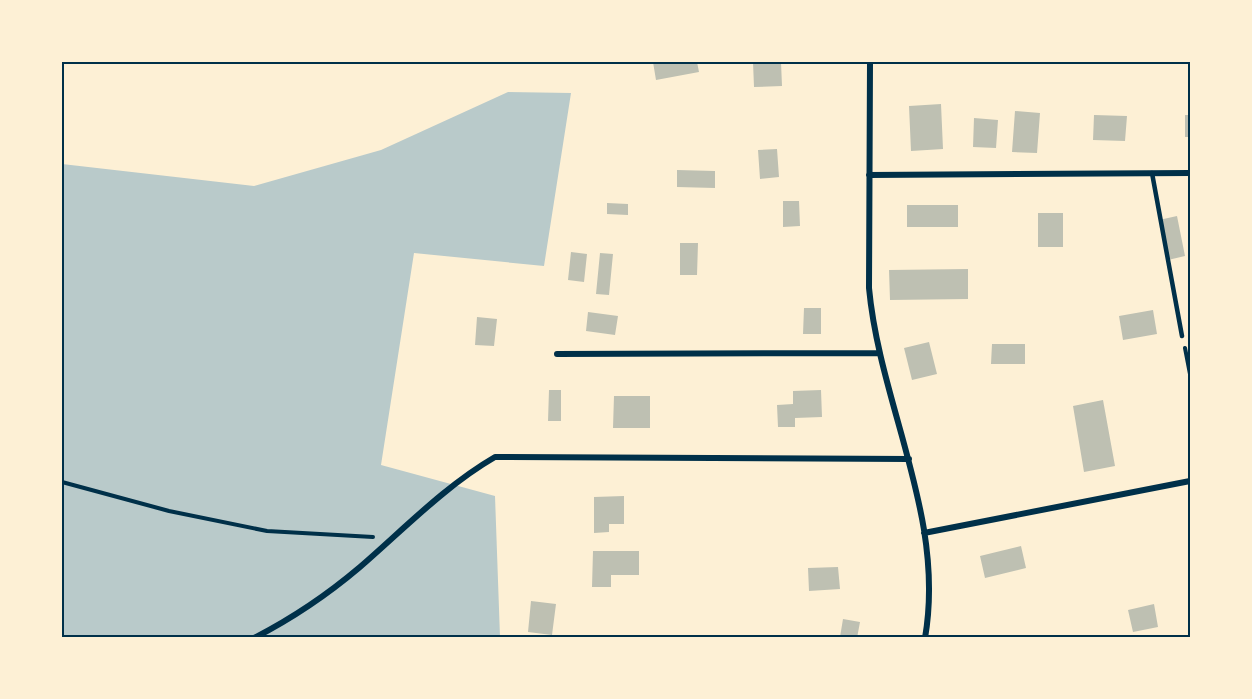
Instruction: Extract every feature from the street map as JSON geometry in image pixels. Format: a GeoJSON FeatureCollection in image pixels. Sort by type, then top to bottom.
{"type":"FeatureCollection","features":[{"type":"Feature","properties":{"kind":"street"},"geometry":{"type":"LineString","coordinates":[[870,62],[869,288],[878,353],[909,459],[924,533],[930,597],[925,638]]}},
{"type":"Feature","properties":{"kind":"street"},"geometry":{"type":"LineString","coordinates":[[869,175],[1191,173]]}},
{"type":"Feature","properties":{"kind":"street"},"geometry":{"type":"LineString","coordinates":[[556,354],[878,353]]}},
{"type":"Feature","properties":{"kind":"street"},"geometry":{"type":"LineString","coordinates":[[254,638],[297,615],[360,567],[482,465],[505,455],[732,460],[909,459]]}},
{"type":"Feature","properties":{"kind":"street"},"geometry":{"type":"LineString","coordinates":[[924,533],[1191,481]]}},
{"type":"Feature","properties":{"kind":"lane"},"geometry":{"type":"LineString","coordinates":[[1152,173],[1182,336]]}},
{"type":"Feature","properties":{"kind":"path"},"geometry":{"type":"LineString","coordinates":[[1182,336],[1191,374]]}},
{"type":"Feature","properties":{"kind":"path"},"geometry":{"type":"LineString","coordinates":[[62,482],[169,511],[267,531],[392,538]]}},
{"type":"Feature","properties":{"kind":"shaded area"},"geometry":{"type":"Polygon","coordinates":[[[508,92],[571,93],[544,266],[414,253],[381,465],[495,496],[500,637],[62,638],[62,164],[254,186],[381,150],[508,92]]]}},
{"type":"Feature","properties":{"kind":"building"},"geometry":{"type":"Polygon","coordinates":[[[653,62],[697,62],[699,72],[656,80],[653,62]]]}},
{"type":"Feature","properties":{"kind":"building"},"geometry":{"type":"Polygon","coordinates":[[[753,62],[781,62],[782,86],[754,87],[753,62]]]}},
{"type":"Feature","properties":{"kind":"building"},"geometry":{"type":"Polygon","coordinates":[[[941,104],[943,149],[911,151],[909,106],[941,104]]]}},
{"type":"Feature","properties":{"kind":"building"},"geometry":{"type":"Polygon","coordinates":[[[1015,111],[1040,113],[1037,153],[1012,152],[1015,111]]]}},
{"type":"Feature","properties":{"kind":"building"},"geometry":{"type":"Polygon","coordinates":[[[1094,115],[1127,116],[1125,141],[1093,140],[1094,115]]]}},
{"type":"Feature","properties":{"kind":"building"},"geometry":{"type":"Polygon","coordinates":[[[1185,115],[1190,115],[1190,137],[1185,137],[1185,115]]]}},
{"type":"Feature","properties":{"kind":"building"},"geometry":{"type":"Polygon","coordinates":[[[974,118],[998,120],[996,148],[973,147],[974,118]]]}},
{"type":"Feature","properties":{"kind":"building"},"geometry":{"type":"Polygon","coordinates":[[[777,149],[779,177],[760,179],[758,150],[777,149]]]}},
{"type":"Feature","properties":{"kind":"building"},"geometry":{"type":"Polygon","coordinates":[[[677,170],[715,171],[715,188],[677,187],[677,170]]]}},
{"type":"Feature","properties":{"kind":"building"},"geometry":{"type":"Polygon","coordinates":[[[783,201],[799,201],[800,226],[783,227],[783,201]]]}},
{"type":"Feature","properties":{"kind":"building"},"geometry":{"type":"Polygon","coordinates":[[[607,203],[628,204],[628,215],[607,214],[607,203]]]}},
{"type":"Feature","properties":{"kind":"building"},"geometry":{"type":"Polygon","coordinates":[[[907,205],[958,205],[958,227],[907,227],[907,205]]]}},
{"type":"Feature","properties":{"kind":"building"},"geometry":{"type":"Polygon","coordinates":[[[1038,213],[1063,213],[1063,247],[1038,247],[1038,213]]]}},
{"type":"Feature","properties":{"kind":"building"},"geometry":{"type":"Polygon","coordinates":[[[1177,216],[1185,256],[1168,260],[1159,220],[1177,216]]]}},
{"type":"Feature","properties":{"kind":"building"},"geometry":{"type":"Polygon","coordinates":[[[680,243],[698,243],[697,275],[680,275],[680,243]]]}},
{"type":"Feature","properties":{"kind":"building"},"geometry":{"type":"Polygon","coordinates":[[[571,252],[587,254],[584,282],[568,280],[571,252]]]}},
{"type":"Feature","properties":{"kind":"building"},"geometry":{"type":"Polygon","coordinates":[[[600,253],[613,254],[609,295],[596,294],[600,253]]]}},
{"type":"Feature","properties":{"kind":"building"},"geometry":{"type":"Polygon","coordinates":[[[968,269],[968,299],[890,300],[889,270],[968,269]]]}},
{"type":"Feature","properties":{"kind":"building"},"geometry":{"type":"Polygon","coordinates":[[[804,308],[821,308],[821,334],[803,334],[804,308]]]}},
{"type":"Feature","properties":{"kind":"building"},"geometry":{"type":"Polygon","coordinates":[[[1153,310],[1157,334],[1123,340],[1119,316],[1153,310]]]}},
{"type":"Feature","properties":{"kind":"building"},"geometry":{"type":"Polygon","coordinates":[[[588,312],[618,316],[615,335],[586,331],[588,312]]]}},
{"type":"Feature","properties":{"kind":"building"},"geometry":{"type":"Polygon","coordinates":[[[477,317],[497,319],[494,346],[475,345],[477,317]]]}},
{"type":"Feature","properties":{"kind":"building"},"geometry":{"type":"Polygon","coordinates":[[[929,342],[937,374],[912,380],[904,348],[929,342]]]}},
{"type":"Feature","properties":{"kind":"building"},"geometry":{"type":"Polygon","coordinates":[[[992,344],[1025,344],[1025,364],[991,364],[992,344]]]}},
{"type":"Feature","properties":{"kind":"building"},"geometry":{"type":"Polygon","coordinates":[[[549,390],[561,390],[561,421],[548,421],[549,390]]]}},
{"type":"Feature","properties":{"kind":"building"},"geometry":{"type":"Polygon","coordinates":[[[821,390],[822,417],[795,418],[795,427],[778,427],[777,405],[793,404],[793,391],[821,390]]]}},
{"type":"Feature","properties":{"kind":"building"},"geometry":{"type":"Polygon","coordinates":[[[614,396],[650,396],[650,428],[613,428],[614,396]]]}},
{"type":"Feature","properties":{"kind":"building"},"geometry":{"type":"Polygon","coordinates":[[[1103,400],[1115,466],[1084,472],[1073,406],[1103,400]]]}},
{"type":"Feature","properties":{"kind":"building"},"geometry":{"type":"Polygon","coordinates":[[[624,496],[624,524],[609,524],[609,532],[594,533],[594,497],[624,496]]]}},
{"type":"Feature","properties":{"kind":"building"},"geometry":{"type":"Polygon","coordinates":[[[1021,546],[1026,568],[985,578],[980,556],[1021,546]]]}},
{"type":"Feature","properties":{"kind":"building"},"geometry":{"type":"Polygon","coordinates":[[[593,551],[639,551],[639,575],[611,575],[611,587],[592,587],[593,551]]]}},
{"type":"Feature","properties":{"kind":"building"},"geometry":{"type":"Polygon","coordinates":[[[838,567],[840,589],[809,591],[808,568],[838,567]]]}},
{"type":"Feature","properties":{"kind":"building"},"geometry":{"type":"Polygon","coordinates":[[[531,601],[556,604],[552,635],[528,632],[531,601]]]}},
{"type":"Feature","properties":{"kind":"building"},"geometry":{"type":"Polygon","coordinates":[[[1154,604],[1158,627],[1133,632],[1128,610],[1154,604]]]}},
{"type":"Feature","properties":{"kind":"building"},"geometry":{"type":"Polygon","coordinates":[[[843,619],[860,622],[857,638],[840,637],[843,619]]]}}]}
